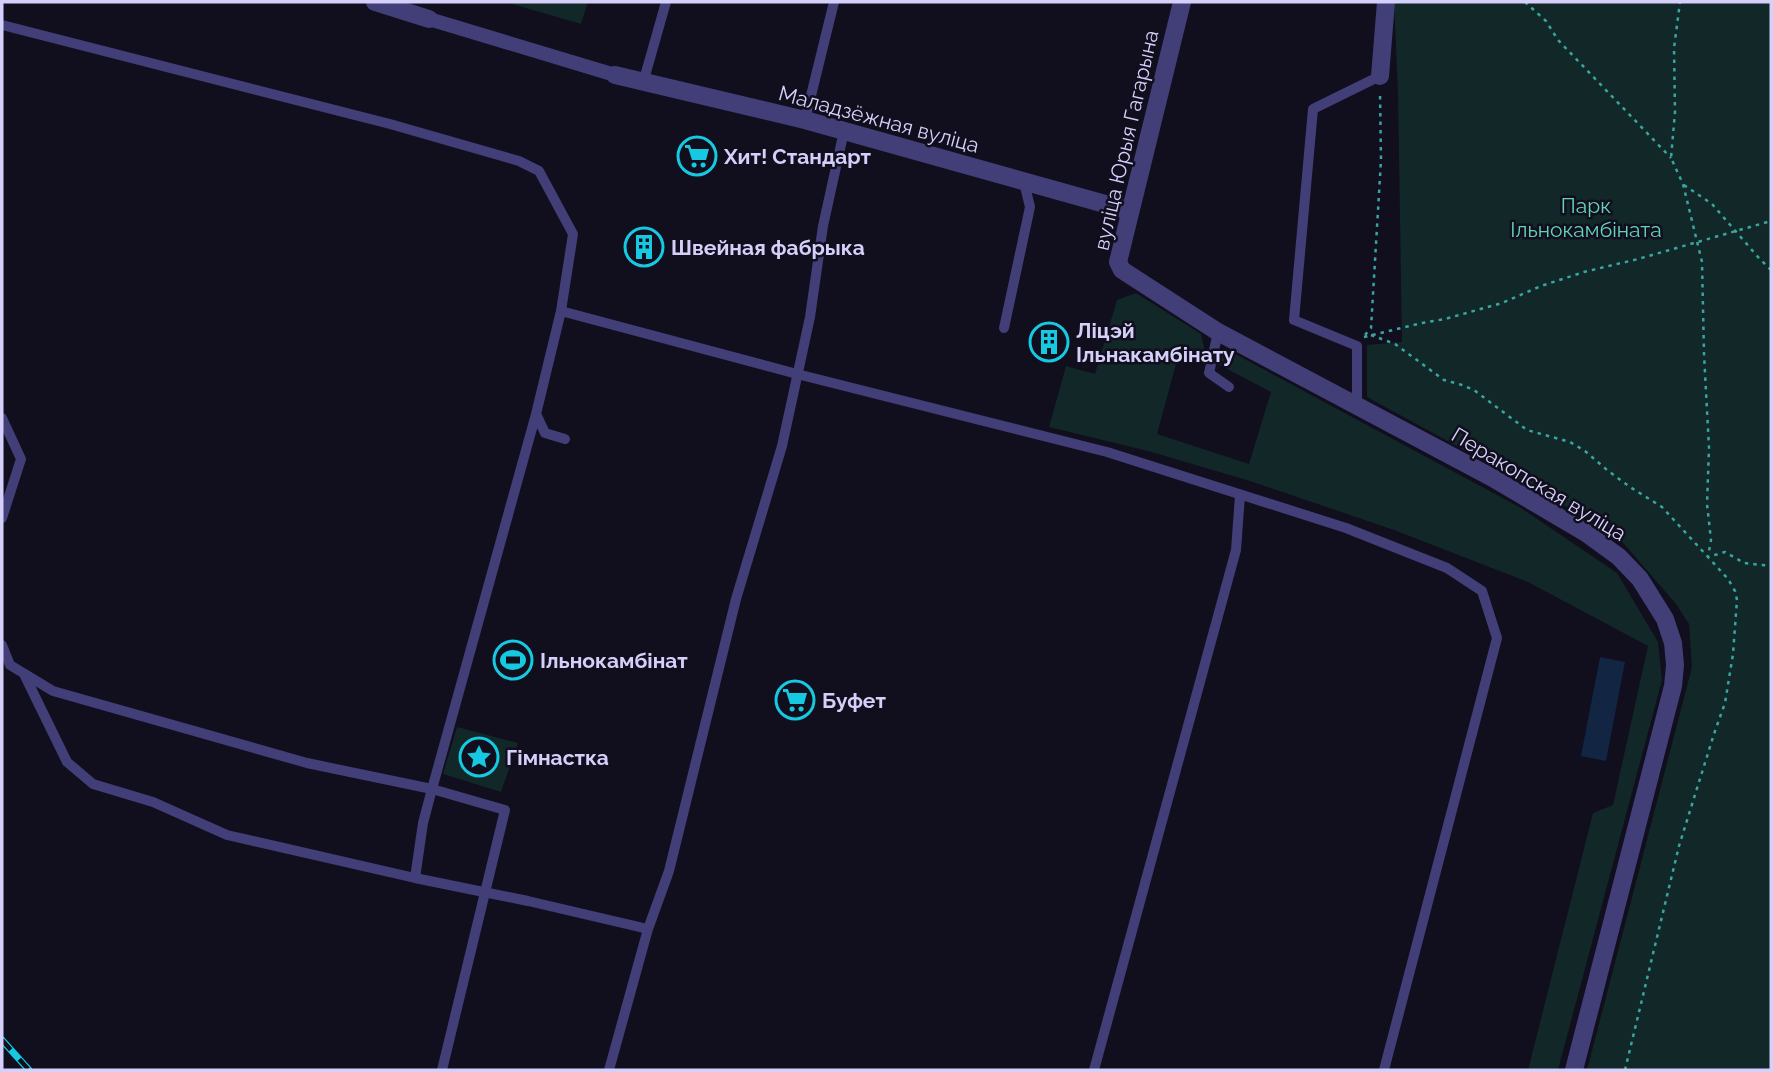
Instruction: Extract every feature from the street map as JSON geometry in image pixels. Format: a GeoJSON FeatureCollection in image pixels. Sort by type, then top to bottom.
{"type":"FeatureCollection","features":[{"type":"Feature","properties":{"kind":"street"},"geometry":{"type":"LineString","coordinates":[[375,2],[615,75]]}},
{"type":"Feature","properties":{"kind":"street","name":"вуліца Юрыя Гагарына"},"geometry":{"type":"LineString","coordinates":[[1182,2],[1118,262],[1122,270],[1217,332],[1357,407]]}},
{"type":"Feature","properties":{"kind":"street"},"geometry":{"type":"LineString","coordinates":[[1380,76],[1385,2]]}},
{"type":"Feature","properties":{"kind":"street","name":"Маладзёжная вуліца"},"geometry":{"type":"LineString","coordinates":[[615,75],[805,120],[1130,211]]}},
{"type":"Feature","properties":{"kind":"street","name":"Перакопская вуліца"},"geometry":{"type":"LineString","coordinates":[[1357,407],[1491,477],[1586,533],[1619,557],[1640,579],[1665,620],[1673,643],[1673,686],[1574,1070]]}},
{"type":"Feature","properties":{"kind":"lane"},"geometry":{"type":"LineString","coordinates":[[643,83],[666,2]]}},
{"type":"Feature","properties":{"kind":"lane"},"geometry":{"type":"LineString","coordinates":[[805,120],[834,2]]}},
{"type":"Feature","properties":{"kind":"lane"},"geometry":{"type":"LineString","coordinates":[[2,26],[390,124],[519,161],[539,171],[573,234],[561,311],[536,414],[423,823],[415,878]]}},
{"type":"Feature","properties":{"kind":"lane"},"geometry":{"type":"LineString","coordinates":[[1357,407],[1357,346],[1294,320],[1312,109],[1380,76]]}},
{"type":"Feature","properties":{"kind":"lane"},"geometry":{"type":"LineString","coordinates":[[609,1070],[648,929],[669,871],[736,599],[782,446],[810,317],[823,226],[844,131]]}},
{"type":"Feature","properties":{"kind":"lane"},"geometry":{"type":"LineString","coordinates":[[1004,328],[1030,207],[1024,183]]}},
{"type":"Feature","properties":{"kind":"lane"},"geometry":{"type":"LineString","coordinates":[[561,311],[1107,452],[1346,528],[1447,568],[1482,591],[1497,638],[1384,1070]]}},
{"type":"Feature","properties":{"kind":"lane"},"geometry":{"type":"LineString","coordinates":[[1217,332],[1209,373],[1229,387]]}},
{"type":"Feature","properties":{"kind":"lane"},"geometry":{"type":"LineString","coordinates":[[536,414],[545,433],[565,439]]}},
{"type":"Feature","properties":{"kind":"lane"},"geometry":{"type":"LineString","coordinates":[[2,418],[21,459],[2,518]]}},
{"type":"Feature","properties":{"kind":"lane"},"geometry":{"type":"LineString","coordinates":[[1094,1070],[1236,550],[1240,495]]}},
{"type":"Feature","properties":{"kind":"lane"},"geometry":{"type":"LineString","coordinates":[[2,645],[10,665],[53,691],[307,763],[432,789],[505,810],[442,1070]]}},
{"type":"Feature","properties":{"kind":"lane"},"geometry":{"type":"LineString","coordinates":[[24,674],[67,762],[93,784],[153,803],[227,835],[648,929]]}},
{"type":"Feature","properties":{"kind":"path"},"geometry":{"type":"LineString","coordinates":[[1525,2],[1671,158],[1683,184],[1702,262],[1709,448],[1707,504],[1711,540],[1708,556]]}},
{"type":"Feature","properties":{"kind":"path"},"geometry":{"type":"LineString","coordinates":[[1671,158],[1675,112],[1674,48],[1680,2]]}},
{"type":"Feature","properties":{"kind":"path"},"geometry":{"type":"LineString","coordinates":[[1380,76],[1381,160],[1372,315],[1371,328],[1364,337],[1502,303],[1541,286],[1584,272],[1771,221]]}},
{"type":"Feature","properties":{"kind":"path"},"geometry":{"type":"LineString","coordinates":[[1683,184],[1712,204],[1771,270]]}},
{"type":"Feature","properties":{"kind":"path"},"geometry":{"type":"LineString","coordinates":[[1371,335],[1395,344],[1444,380],[1474,390],[1527,430],[1570,442],[1586,451],[1622,481],[1662,507],[1728,579],[1735,591],[1737,600],[1725,703],[1679,846],[1626,1070]]}},
{"type":"Feature","properties":{"kind":"path"},"geometry":{"type":"LineString","coordinates":[[1708,556],[1725,552],[1744,563],[1771,566]]}},
{"type":"Feature","properties":{"kind":"green space"},"geometry":{"type":"Polygon","coordinates":[[[505,2],[588,2],[581,24],[505,2]]]}},
{"type":"Feature","properties":{"kind":"green space","name":"Парк Ільнокамбіната"},"geometry":{"type":"Polygon","coordinates":[[[1394,2],[1771,2],[1771,1070],[1587,1070],[1692,667],[1689,624],[1676,604],[1618,537],[1367,397],[1367,345],[1402,342],[1394,2]]]}},
{"type":"Feature","properties":{"kind":"green space"},"geometry":{"type":"Polygon","coordinates":[[[1136,293],[1201,334],[1207,360],[1179,353],[1157,434],[1249,464],[1271,392],[1216,363],[1226,349],[1521,508],[1617,573],[1658,642],[1662,680],[1558,1070],[1528,1070],[1593,813],[1613,805],[1648,646],[1528,582],[1394,530],[1250,481],[1148,451],[1049,427],[1066,366],[1095,374],[1117,300],[1136,293]]]}},
{"type":"Feature","properties":{"kind":"green space"},"geometry":{"type":"Polygon","coordinates":[[[457,727],[518,743],[501,792],[443,774],[457,727]]]}},
{"type":"Feature","properties":{"kind":"water"},"geometry":{"type":"Polygon","coordinates":[[[1600,657],[1625,662],[1606,761],[1581,756],[1600,657]]]}},
{"type":"Feature","properties":{"kind":"railway"},"geometry":{"type":"LineString","coordinates":[[2,1040],[29,1070]]}},
{"type":"Feature","properties":{"kind":"place","name":"Хит! Стандарт"},"geometry":{"type":"Point","coordinates":[697,156]}},
{"type":"Feature","properties":{"kind":"place","name":"Швейная фабрыка"},"geometry":{"type":"Point","coordinates":[644,247]}},
{"type":"Feature","properties":{"kind":"place","name":"Ліцэй Ільнакамбінату"},"geometry":{"type":"Point","coordinates":[1049,342]}},
{"type":"Feature","properties":{"kind":"place","name":"Ільнокамбінат"},"geometry":{"type":"Point","coordinates":[513,660]}},
{"type":"Feature","properties":{"kind":"place","name":"Буфет"},"geometry":{"type":"Point","coordinates":[795,700]}},
{"type":"Feature","properties":{"kind":"place","name":"Гімнастка"},"geometry":{"type":"Point","coordinates":[479,757]}}]}
